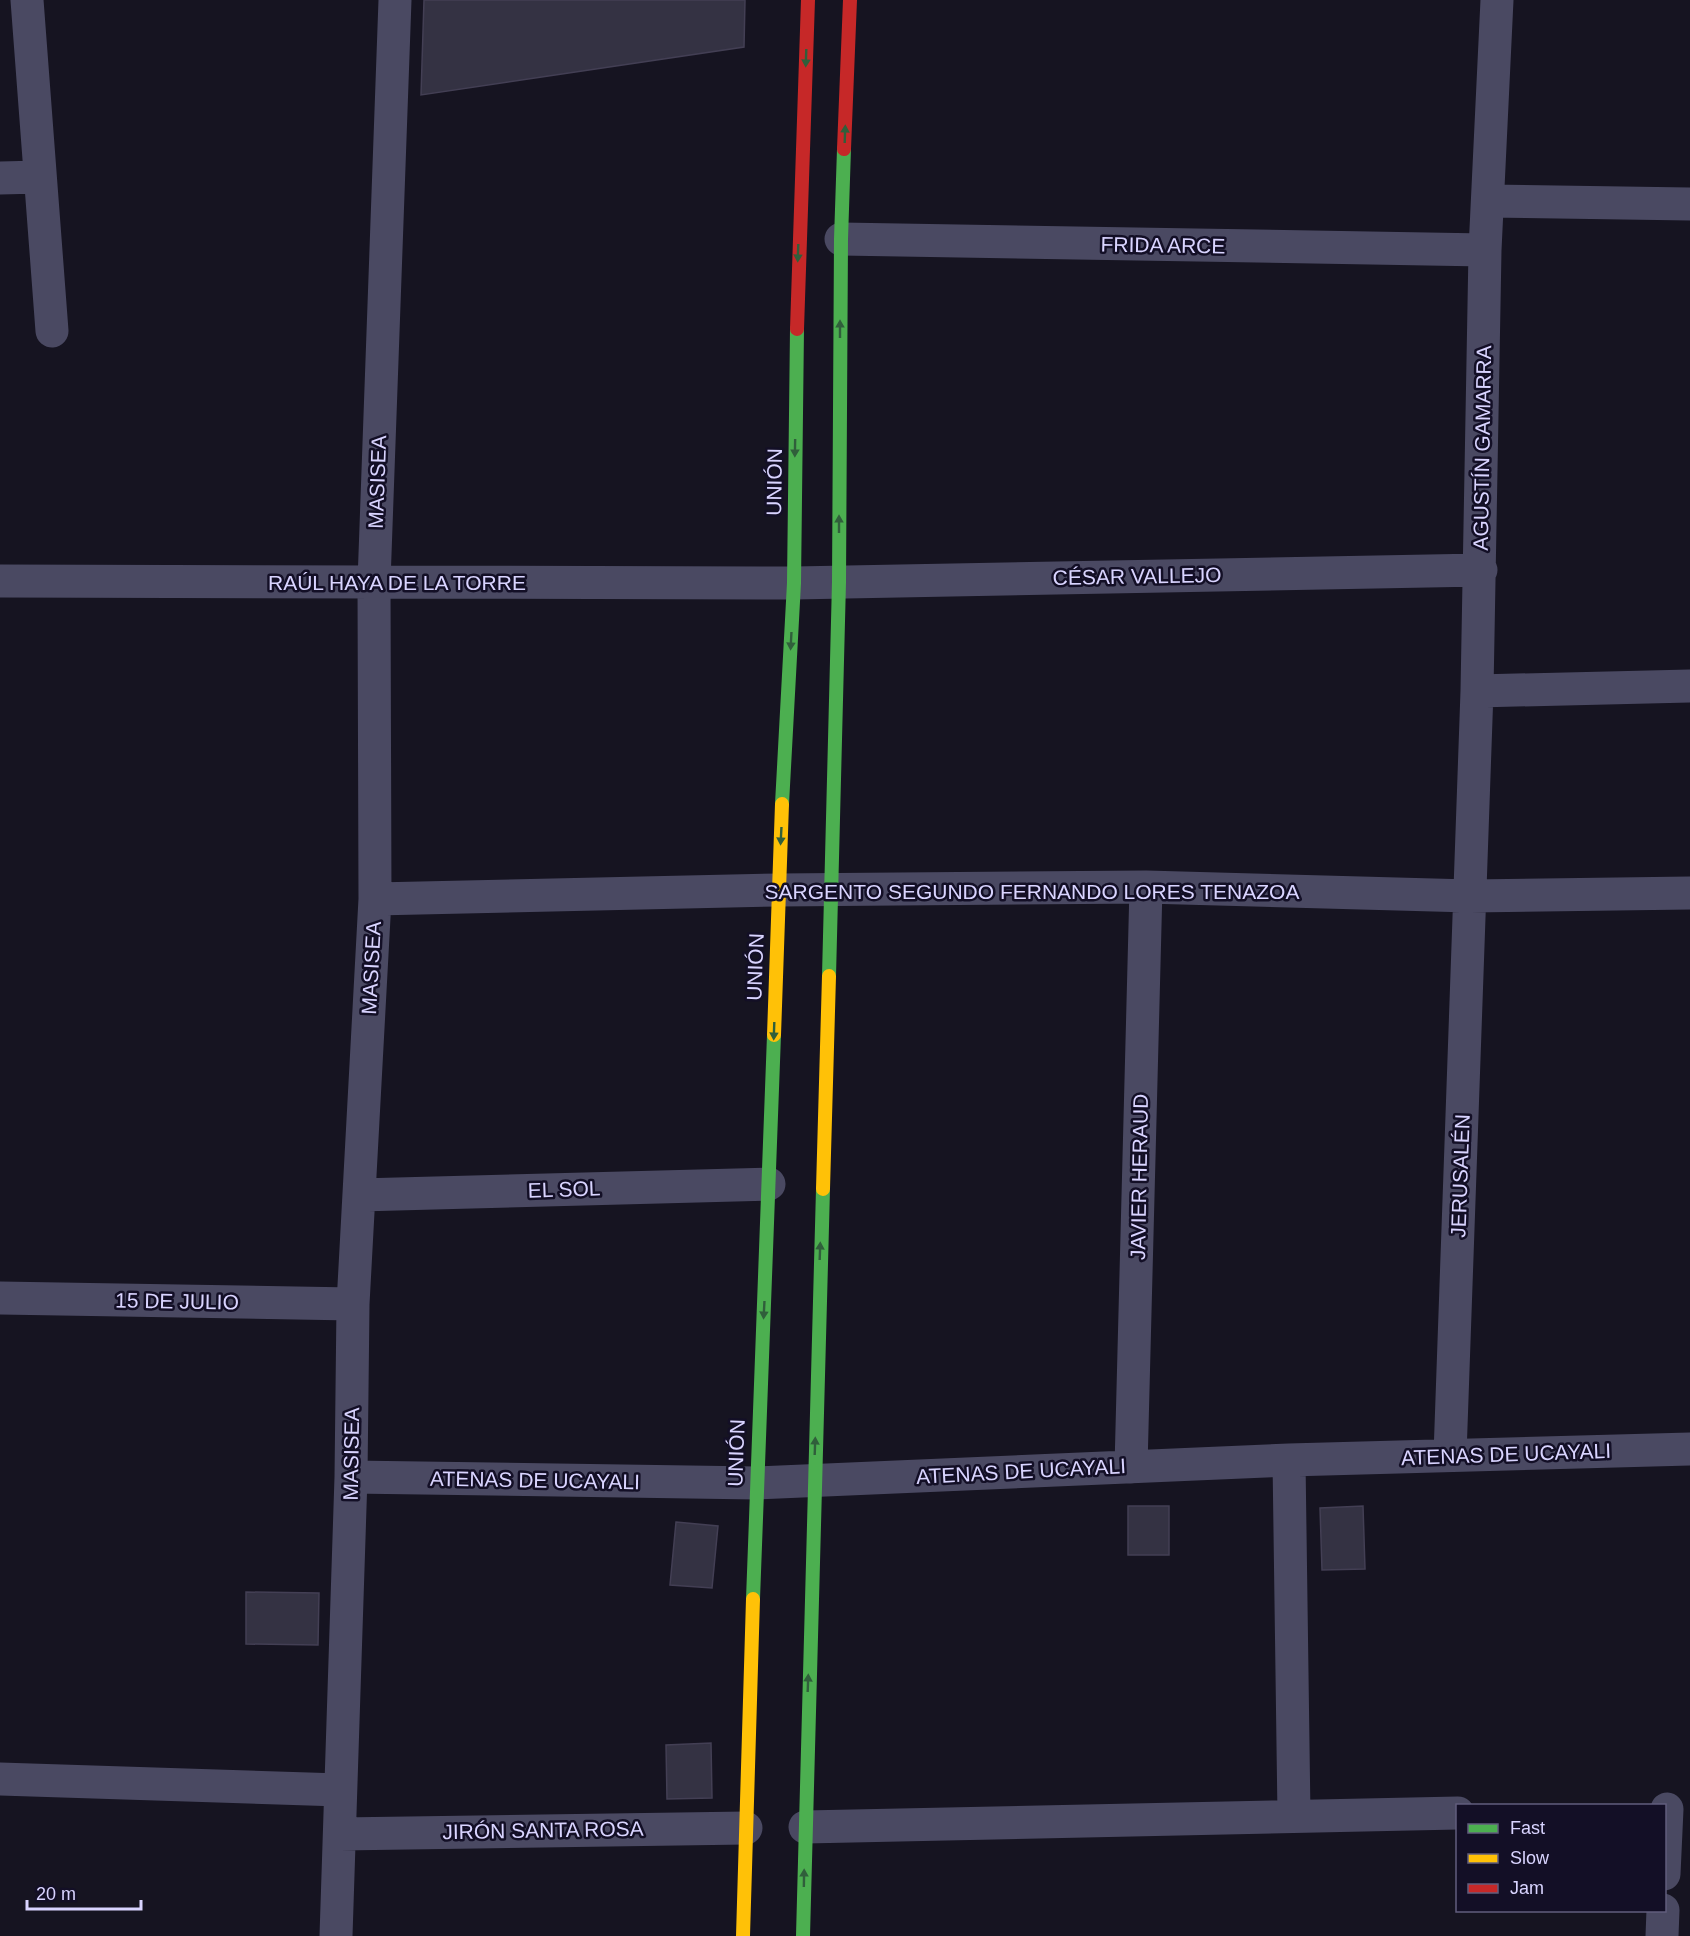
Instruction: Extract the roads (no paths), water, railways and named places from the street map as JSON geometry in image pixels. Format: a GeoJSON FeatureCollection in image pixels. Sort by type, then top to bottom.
{"type":"FeatureCollection","features":[{"type":"Feature","properties":{"kind":"main road","name":"UNIÓN"},"geometry":{"type":"LineString","coordinates":[[743,1936],[756,1483],[769,1184],[778,890],[794,583],[798,260],[808,0]]}},
{"type":"Feature","properties":{"kind":"main road"},"geometry":{"type":"LineString","coordinates":[[803,1936],[839,582],[841,239],[850,0]]}},
{"type":"Feature","properties":{"kind":"street"},"geometry":{"type":"LineString","coordinates":[[27,0],[52,331]]}},
{"type":"Feature","properties":{"kind":"street","name":"MASISEA"},"geometry":{"type":"LineString","coordinates":[[336,1936],[351,1477],[353,1304],[375,899],[374,582],[395,0]]}},
{"type":"Feature","properties":{"kind":"street","name":"AGUSTÍN GAMARRA"},"geometry":{"type":"LineString","coordinates":[[1470,896],[1480,570],[1485,250],[1497,0]]}},
{"type":"Feature","properties":{"kind":"street"},"geometry":{"type":"LineString","coordinates":[[0,178],[40,177]]}},
{"type":"Feature","properties":{"kind":"street"},"geometry":{"type":"LineString","coordinates":[[1488,201],[1690,204]]}},
{"type":"Feature","properties":{"kind":"street","name":"FRIDA ARCE"},"geometry":{"type":"LineString","coordinates":[[841,239],[1485,250]]}},
{"type":"Feature","properties":{"kind":"street","name":"CÉSAR VALLEJO"},"geometry":{"type":"LineString","coordinates":[[794,583],[1480,570]]}},
{"type":"Feature","properties":{"kind":"street","name":"RAÚL HAYA DE LA TORRE"},"geometry":{"type":"LineString","coordinates":[[0,581],[794,583]]}},
{"type":"Feature","properties":{"kind":"street"},"geometry":{"type":"LineString","coordinates":[[1477,691],[1690,686]]}},
{"type":"Feature","properties":{"kind":"street","name":"SARGENTO SEGUNDO FERNANDO LORES TENAZOA"},"geometry":{"type":"LineString","coordinates":[[375,899],[778,890],[1146,887],[1470,896],[1690,893]]}},
{"type":"Feature","properties":{"kind":"street","name":"JAVIER HERAUD"},"geometry":{"type":"LineString","coordinates":[[1131,1467],[1146,887]]}},
{"type":"Feature","properties":{"kind":"street","name":"JERUSALÉN"},"geometry":{"type":"LineString","coordinates":[[1450,1455],[1470,896]]}},
{"type":"Feature","properties":{"kind":"street","name":"EL SOL"},"geometry":{"type":"LineString","coordinates":[[359,1195],[769,1184]]}},
{"type":"Feature","properties":{"kind":"street","name":"15 DE JULIO"},"geometry":{"type":"LineString","coordinates":[[0,1298],[353,1304]]}},
{"type":"Feature","properties":{"kind":"street","name":"ATENAS DE UCAYALI"},"geometry":{"type":"LineString","coordinates":[[351,1477],[756,1483],[1289,1460],[1690,1449]]}},
{"type":"Feature","properties":{"kind":"street"},"geometry":{"type":"LineString","coordinates":[[1289,1460],[1294,1816]]}},
{"type":"Feature","properties":{"kind":"street"},"geometry":{"type":"LineString","coordinates":[[0,1779],[340,1790]]}},
{"type":"Feature","properties":{"kind":"street"},"geometry":{"type":"LineString","coordinates":[[1666,1867],[1674,1809]]}},
{"type":"Feature","properties":{"kind":"street"},"geometry":{"type":"LineString","coordinates":[[805,1827],[1456,1813]]}},
{"type":"Feature","properties":{"kind":"street","name":"JIRÓN SANTA ROSA"},"geometry":{"type":"LineString","coordinates":[[340,1834],[746,1828]]}},
{"type":"Feature","properties":{"kind":"street"},"geometry":{"type":"LineString","coordinates":[[1662,1936],[1663,1912]]}}]}
